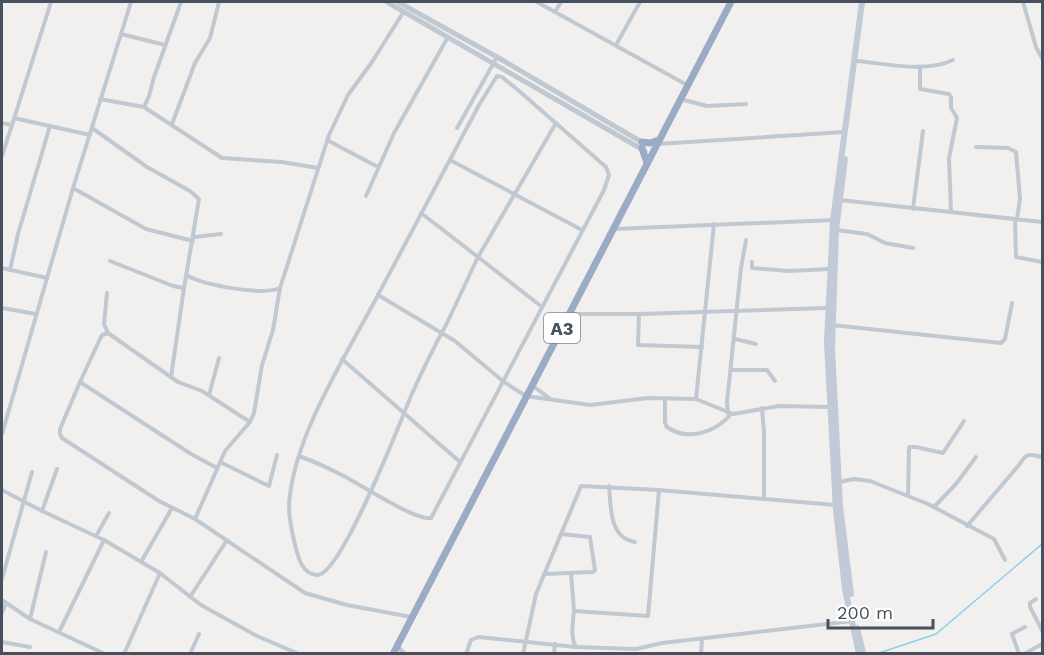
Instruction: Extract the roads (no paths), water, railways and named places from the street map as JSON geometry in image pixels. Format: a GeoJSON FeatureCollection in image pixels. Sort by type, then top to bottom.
{"type":"FeatureCollection","features":[{"type":"Feature","properties":{"kind":"highway","name":"A3"},"geometry":{"type":"LineString","coordinates":[[393,654],[730,2]]}},
{"type":"Feature","properties":{"kind":"highway"},"geometry":{"type":"LineString","coordinates":[[647,164],[642,145],[650,143],[656,147]]}},
{"type":"Feature","properties":{"kind":"main road"},"geometry":{"type":"LineString","coordinates":[[861,654],[852,621],[841,559],[835,505],[830,406],[830,325],[835,220],[840,200],[864,2]]}},
{"type":"Feature","properties":{"kind":"main road"},"geometry":{"type":"LineString","coordinates":[[861,654],[849,582],[838,482],[828,308],[829,269],[864,2]]}},
{"type":"Feature","properties":{"kind":"street"},"geometry":{"type":"LineString","coordinates":[[2,156],[51,2]]}},
{"type":"Feature","properties":{"kind":"street"},"geometry":{"type":"LineString","coordinates":[[2,434],[73,188],[131,2]]}},
{"type":"Feature","properties":{"kind":"street"},"geometry":{"type":"LineString","coordinates":[[144,107],[181,2]]}},
{"type":"Feature","properties":{"kind":"street"},"geometry":{"type":"LineString","coordinates":[[172,124],[195,63],[210,38],[219,2]]}},
{"type":"Feature","properties":{"kind":"street"},"geometry":{"type":"LineString","coordinates":[[387,2],[405,9],[450,34],[642,145],[656,147],[847,129]]}},
{"type":"Feature","properties":{"kind":"street"},"geometry":{"type":"LineString","coordinates":[[398,2],[405,9]]}},
{"type":"Feature","properties":{"kind":"street"},"geometry":{"type":"LineString","coordinates":[[537,2],[687,86]]}},
{"type":"Feature","properties":{"kind":"street"},"geometry":{"type":"LineString","coordinates":[[555,12],[561,2]]}},
{"type":"Feature","properties":{"kind":"street"},"geometry":{"type":"LineString","coordinates":[[615,46],[640,2]]}},
{"type":"Feature","properties":{"kind":"street"},"geometry":{"type":"LineString","coordinates":[[1023,2],[1036,47],[1042,58]]}},
{"type":"Feature","properties":{"kind":"street"},"geometry":{"type":"LineString","coordinates":[[195,519],[227,447],[250,422],[254,413],[262,365],[273,330],[280,288],[327,140],[348,95],[405,9]]}},
{"type":"Feature","properties":{"kind":"street"},"geometry":{"type":"LineString","coordinates":[[121,34],[165,45]]}},
{"type":"Feature","properties":{"kind":"street"},"geometry":{"type":"LineString","coordinates":[[366,196],[408,106],[450,34]]}},
{"type":"Feature","properties":{"kind":"street"},"geometry":{"type":"LineString","coordinates":[[457,128],[496,60]]}},
{"type":"Feature","properties":{"kind":"street"},"geometry":{"type":"LineString","coordinates":[[858,61],[920,67],[952,60]]}},
{"type":"Feature","properties":{"kind":"street"},"geometry":{"type":"LineString","coordinates":[[920,67],[920,89],[949,94],[951,108],[957,118],[950,158],[951,212]]}},
{"type":"Feature","properties":{"kind":"street"},"geometry":{"type":"LineString","coordinates":[[299,456],[370,492],[430,519],[604,190],[609,175],[606,167],[597,159],[556,123],[507,81],[497,76],[342,359],[299,456],[289,508],[299,559],[302,565],[312,573],[323,574],[331,567],[355,525],[370,492],[404,412],[478,257],[556,123]]}},
{"type":"Feature","properties":{"kind":"street"},"geometry":{"type":"LineString","coordinates":[[100,99],[144,107],[222,158],[282,162],[318,168]]}},
{"type":"Feature","properties":{"kind":"street"},"geometry":{"type":"LineString","coordinates":[[680,99],[707,106],[746,104]]}},
{"type":"Feature","properties":{"kind":"street"},"geometry":{"type":"LineString","coordinates":[[14,118],[90,135]]}},
{"type":"Feature","properties":{"kind":"street"},"geometry":{"type":"LineString","coordinates":[[2,123],[12,125]]}},
{"type":"Feature","properties":{"kind":"street"},"geometry":{"type":"LineString","coordinates":[[10,270],[18,234],[50,126]]}},
{"type":"Feature","properties":{"kind":"street"},"geometry":{"type":"LineString","coordinates":[[92,127],[147,167],[198,197],[200,203],[184,288],[171,378]]}},
{"type":"Feature","properties":{"kind":"street"},"geometry":{"type":"LineString","coordinates":[[913,209],[923,131]]}},
{"type":"Feature","properties":{"kind":"street"},"geometry":{"type":"LineString","coordinates":[[327,140],[378,167]]}},
{"type":"Feature","properties":{"kind":"street"},"geometry":{"type":"LineString","coordinates":[[976,147],[1008,148],[1016,152],[1020,192],[1016,219],[1016,257],[1042,262]]}},
{"type":"Feature","properties":{"kind":"street"},"geometry":{"type":"LineString","coordinates":[[450,160],[582,230]]}},
{"type":"Feature","properties":{"kind":"street"},"geometry":{"type":"LineString","coordinates":[[73,188],[146,229],[194,239],[221,234]]}},
{"type":"Feature","properties":{"kind":"street"},"geometry":{"type":"LineString","coordinates":[[840,200],[1042,222]]}},
{"type":"Feature","properties":{"kind":"street"},"geometry":{"type":"LineString","coordinates":[[421,213],[542,307]]}},
{"type":"Feature","properties":{"kind":"street"},"geometry":{"type":"LineString","coordinates":[[613,229],[835,220]]}},
{"type":"Feature","properties":{"kind":"street"},"geometry":{"type":"LineString","coordinates":[[696,399],[714,225]]}},
{"type":"Feature","properties":{"kind":"street"},"geometry":{"type":"LineString","coordinates":[[836,230],[867,234],[885,243],[913,248]]}},
{"type":"Feature","properties":{"kind":"street"},"geometry":{"type":"LineString","coordinates":[[729,413],[726,406],[746,240]]}},
{"type":"Feature","properties":{"kind":"street"},"geometry":{"type":"LineString","coordinates":[[110,261],[173,286],[184,288]]}},
{"type":"Feature","properties":{"kind":"street"},"geometry":{"type":"LineString","coordinates":[[752,262],[752,268],[759,270],[829,269]]}},
{"type":"Feature","properties":{"kind":"street"},"geometry":{"type":"LineString","coordinates":[[2,268],[47,278]]}},
{"type":"Feature","properties":{"kind":"street"},"geometry":{"type":"LineString","coordinates":[[188,276],[197,281]]}},
{"type":"Feature","properties":{"kind":"street"},"geometry":{"type":"LineString","coordinates":[[186,282],[197,281],[273,291],[280,288]]}},
{"type":"Feature","properties":{"kind":"street"},"geometry":{"type":"LineString","coordinates":[[273,291],[279,296]]}},
{"type":"Feature","properties":{"kind":"street"},"geometry":{"type":"LineString","coordinates":[[107,293],[104,326],[108,333],[171,378],[202,391],[250,422]]}},
{"type":"Feature","properties":{"kind":"street"},"geometry":{"type":"LineString","coordinates":[[378,295],[454,341],[526,396],[590,405],[614,401],[696,399],[729,413],[792,405],[830,406]]}},
{"type":"Feature","properties":{"kind":"street"},"geometry":{"type":"LineString","coordinates":[[830,325],[1001,343],[1005,339],[1012,303]]}},
{"type":"Feature","properties":{"kind":"street"},"geometry":{"type":"LineString","coordinates":[[2,308],[36,314]]}},
{"type":"Feature","properties":{"kind":"street"},"geometry":{"type":"LineString","coordinates":[[569,314],[828,308]]}},
{"type":"Feature","properties":{"kind":"street"},"geometry":{"type":"LineString","coordinates":[[639,314],[638,345],[702,347]]}},
{"type":"Feature","properties":{"kind":"street"},"geometry":{"type":"LineString","coordinates":[[108,333],[102,335],[80,382],[60,429],[62,438],[172,508],[195,519],[305,593],[346,605],[411,617]]}},
{"type":"Feature","properties":{"kind":"street"},"geometry":{"type":"LineString","coordinates":[[735,339],[756,344]]}},
{"type":"Feature","properties":{"kind":"street"},"geometry":{"type":"LineString","coordinates":[[209,395],[219,358]]}},
{"type":"Feature","properties":{"kind":"street"},"geometry":{"type":"LineString","coordinates":[[342,359],[460,462]]}},
{"type":"Feature","properties":{"kind":"street"},"geometry":{"type":"LineString","coordinates":[[731,370],[767,370],[775,381]]}},
{"type":"Feature","properties":{"kind":"street"},"geometry":{"type":"LineString","coordinates":[[166,374],[171,371]]}},
{"type":"Feature","properties":{"kind":"street"},"geometry":{"type":"LineString","coordinates":[[80,382],[191,454],[217,468]]}},
{"type":"Feature","properties":{"kind":"street"},"geometry":{"type":"LineString","coordinates":[[532,385],[550,399]]}},
{"type":"Feature","properties":{"kind":"street"},"geometry":{"type":"LineString","coordinates":[[665,399],[665,423],[667,427],[677,431],[703,433],[722,424],[729,413]]}},
{"type":"Feature","properties":{"kind":"street"},"geometry":{"type":"LineString","coordinates":[[721,410],[726,406]]}},
{"type":"Feature","properties":{"kind":"street"},"geometry":{"type":"LineString","coordinates":[[762,408],[764,498]]}},
{"type":"Feature","properties":{"kind":"street"},"geometry":{"type":"LineString","coordinates":[[908,496],[909,447],[943,453],[964,421]]}},
{"type":"Feature","properties":{"kind":"street"},"geometry":{"type":"LineString","coordinates":[[967,526],[1019,465],[1024,456],[1028,454],[1042,457]]}},
{"type":"Feature","properties":{"kind":"street"},"geometry":{"type":"LineString","coordinates":[[220,462],[269,486],[277,455]]}},
{"type":"Feature","properties":{"kind":"street"},"geometry":{"type":"LineString","coordinates":[[934,507],[956,484],[976,457]]}},
{"type":"Feature","properties":{"kind":"street"},"geometry":{"type":"LineString","coordinates":[[42,512],[57,469]]}},
{"type":"Feature","properties":{"kind":"street"},"geometry":{"type":"LineString","coordinates":[[2,579],[32,472]]}},
{"type":"Feature","properties":{"kind":"street"},"geometry":{"type":"LineString","coordinates":[[838,482],[854,479],[865,480],[934,507],[994,539],[1005,560]]}},
{"type":"Feature","properties":{"kind":"street"},"geometry":{"type":"LineString","coordinates":[[523,654],[531,610],[543,574],[582,485],[835,505]]}},
{"type":"Feature","properties":{"kind":"street"},"geometry":{"type":"LineString","coordinates":[[609,486],[612,515],[617,531],[627,540],[635,542]]}},
{"type":"Feature","properties":{"kind":"street"},"geometry":{"type":"LineString","coordinates":[[2,490],[42,512],[104,540],[160,573],[201,605],[240,627],[299,654]]}},
{"type":"Feature","properties":{"kind":"street"},"geometry":{"type":"LineString","coordinates":[[574,611],[648,616],[659,490]]}},
{"type":"Feature","properties":{"kind":"street"},"geometry":{"type":"LineString","coordinates":[[141,562],[172,508]]}},
{"type":"Feature","properties":{"kind":"street"},"geometry":{"type":"LineString","coordinates":[[96,536],[109,513]]}},
{"type":"Feature","properties":{"kind":"street"},"geometry":{"type":"LineString","coordinates":[[543,574],[594,571],[589,536],[561,534]]}},
{"type":"Feature","properties":{"kind":"street"},"geometry":{"type":"LineString","coordinates":[[59,632],[104,540]]}},
{"type":"Feature","properties":{"kind":"street"},"geometry":{"type":"LineString","coordinates":[[190,597],[227,540]]}},
{"type":"Feature","properties":{"kind":"street"},"geometry":{"type":"LineString","coordinates":[[30,619],[46,552]]}},
{"type":"Feature","properties":{"kind":"street"},"geometry":{"type":"LineString","coordinates":[[124,654],[160,573]]}},
{"type":"Feature","properties":{"kind":"street"},"geometry":{"type":"LineString","coordinates":[[571,573],[574,645]]}},
{"type":"Feature","properties":{"kind":"street"},"geometry":{"type":"LineString","coordinates":[[1036,599],[1030,603],[1030,607],[1042,630]]}},
{"type":"Feature","properties":{"kind":"street"},"geometry":{"type":"LineString","coordinates":[[2,613],[4,601],[30,619],[105,654]]}},
{"type":"Feature","properties":{"kind":"street"},"geometry":{"type":"LineString","coordinates":[[466,654],[471,640],[478,636],[555,644],[644,648],[658,643],[852,621]]}},
{"type":"Feature","properties":{"kind":"street"},"geometry":{"type":"LineString","coordinates":[[1019,654],[1012,634],[1025,627]]}},
{"type":"Feature","properties":{"kind":"street"},"geometry":{"type":"LineString","coordinates":[[190,654],[199,634]]}},
{"type":"Feature","properties":{"kind":"street"},"geometry":{"type":"LineString","coordinates":[[701,654],[702,639]]}},
{"type":"Feature","properties":{"kind":"street"},"geometry":{"type":"LineString","coordinates":[[2,642],[30,647]]}},
{"type":"Feature","properties":{"kind":"street"},"geometry":{"type":"LineString","coordinates":[[555,644],[555,654]]}},
{"type":"Feature","properties":{"kind":"street"},"geometry":{"type":"LineString","coordinates":[[1024,654],[1042,644]]}},
{"type":"Feature","properties":{"kind":"street"},"geometry":{"type":"LineString","coordinates":[[397,645],[405,654]]}},
{"type":"Feature","properties":{"kind":"street"},"geometry":{"type":"LineString","coordinates":[[643,654],[644,648]]}},
{"type":"Feature","properties":{"kind":"waterway"},"geometry":{"type":"LineString","coordinates":[[876,654],[936,634],[1042,544]]}}]}
